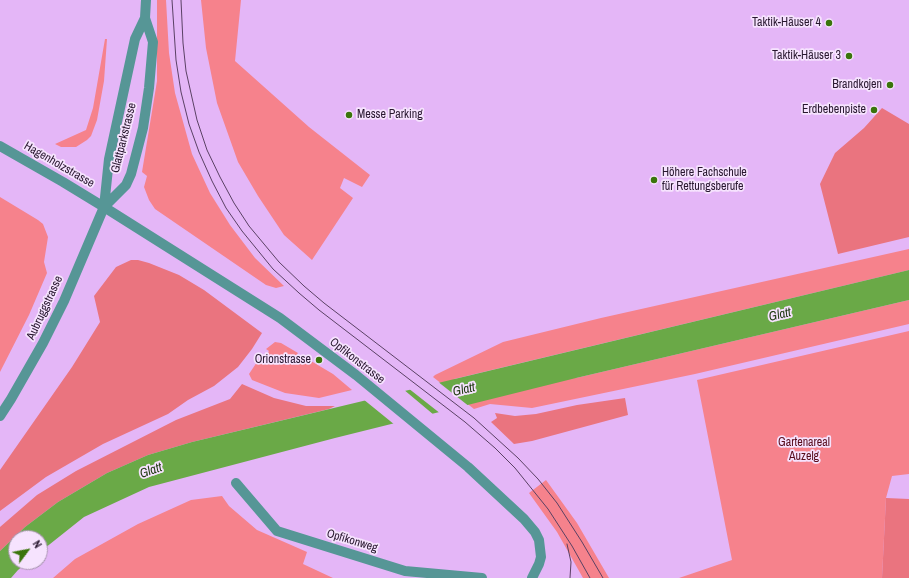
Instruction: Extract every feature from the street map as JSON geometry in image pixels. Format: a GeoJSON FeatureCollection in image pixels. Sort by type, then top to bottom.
{"type":"FeatureCollection","features":[{"type":"Feature","properties":{"kind":"street","name":"Glattparkstrasse"},"geometry":{"type":"LineString","coordinates":[[104,207],[126,185],[131,174],[143,128],[149,88],[153,42],[145,18],[146,0]]}},
{"type":"Feature","properties":{"kind":"street","name":"Glattparkstrasse"},"geometry":{"type":"LineString","coordinates":[[104,207],[109,159],[135,39],[145,18]]}},
{"type":"Feature","properties":{"kind":"street","name":"Hagenholzstrasse"},"geometry":{"type":"LineString","coordinates":[[0,146],[104,207]]}},
{"type":"Feature","properties":{"kind":"street","name":"Opfikonstrasse"},"geometry":{"type":"LineString","coordinates":[[104,207],[280,318],[356,375],[448,450],[524,519],[535,532],[539,540],[541,557],[532,578]]}},
{"type":"Feature","properties":{"kind":"street","name":"Aubruggstrasse"},"geometry":{"type":"LineString","coordinates":[[0,416],[44,343],[64,301],[104,207]]}},
{"type":"Feature","properties":{"kind":"street","name":"Opfikonweg"},"geometry":{"type":"LineString","coordinates":[[236,483],[276,531],[405,571],[482,578]]}},
{"type":"Feature","properties":{"kind":"green space"},"geometry":{"type":"Polygon","coordinates":[[[157,0],[166,0],[169,53],[175,93],[192,154],[210,193],[230,225],[255,258],[284,286],[276,288],[266,285],[155,209],[149,200],[144,187],[147,176],[142,172],[157,81],[157,0]]]}},
{"type":"Feature","properties":{"kind":"green space"},"geometry":{"type":"Polygon","coordinates":[[[201,0],[241,0],[235,61],[309,127],[370,175],[362,187],[344,178],[340,188],[353,198],[312,260],[284,235],[258,196],[238,162],[217,103],[206,48],[201,0]]]}},
{"type":"Feature","properties":{"kind":"green space"},"geometry":{"type":"Polygon","coordinates":[[[105,39],[107,39],[104,81],[97,120],[91,136],[76,147],[61,147],[55,144],[86,130],[93,108],[105,39]]]}},
{"type":"Feature","properties":{"kind":"green space"},"geometry":{"type":"Polygon","coordinates":[[[0,197],[43,224],[48,237],[44,262],[47,273],[29,315],[0,372],[0,197]]]}},
{"type":"Feature","properties":{"kind":"green space"},"geometry":{"type":"Polygon","coordinates":[[[909,249],[909,270],[454,379],[576,378],[909,300],[909,324],[695,374],[532,408],[490,404],[474,409],[433,377],[503,342],[601,318],[909,249]]]}},
{"type":"Feature","properties":{"kind":"green space","name":"Gartenareal Auzelg"},"geometry":{"type":"Polygon","coordinates":[[[909,331],[909,474],[892,476],[886,498],[882,578],[679,578],[732,560],[697,380],[909,331]]]}},
{"type":"Feature","properties":{"kind":"green space"},"geometry":{"type":"Polygon","coordinates":[[[275,342],[281,343],[298,353],[296,356],[309,364],[311,361],[333,374],[352,390],[319,398],[285,393],[252,380],[249,374],[259,359],[261,357],[264,358],[269,351],[266,349],[275,342]]]}},
{"type":"Feature","properties":{"kind":"green space"},"geometry":{"type":"Polygon","coordinates":[[[546,480],[577,523],[609,578],[583,578],[557,532],[529,493],[546,480]]]}},
{"type":"Feature","properties":{"kind":"green space"},"geometry":{"type":"Polygon","coordinates":[[[222,496],[229,506],[257,530],[307,552],[303,564],[333,578],[53,578],[75,559],[138,524],[191,500],[222,496]]]}},
{"type":"Feature","properties":{"kind":"shaded area"},"geometry":{"type":"Polygon","coordinates":[[[882,108],[909,124],[909,237],[838,254],[820,184],[835,153],[864,128],[882,108]]]}},
{"type":"Feature","properties":{"kind":"shaded area"},"geometry":{"type":"Polygon","coordinates":[[[131,260],[149,263],[179,275],[204,290],[262,333],[238,367],[214,386],[188,400],[168,414],[103,444],[46,477],[0,511],[0,470],[72,367],[100,322],[94,296],[116,267],[131,260]]]}},
{"type":"Feature","properties":{"kind":"shaded area"},"geometry":{"type":"Polygon","coordinates":[[[242,384],[274,398],[306,406],[335,406],[329,409],[192,442],[148,455],[107,473],[58,502],[22,530],[8,530],[8,543],[0,551],[0,527],[37,495],[76,471],[176,420],[230,399],[242,384]]]}},
{"type":"Feature","properties":{"kind":"shaded area"},"geometry":{"type":"Polygon","coordinates":[[[625,398],[628,415],[532,441],[514,444],[491,422],[497,418],[495,413],[515,416],[536,414],[577,405],[625,398]]]}},
{"type":"Feature","properties":{"kind":"shaded area"},"geometry":{"type":"Polygon","coordinates":[[[886,498],[909,499],[909,578],[882,578],[886,498]]]}},
{"type":"Feature","properties":{"kind":"water","name":"Glatt"},"geometry":{"type":"Polygon","coordinates":[[[909,270],[909,300],[576,378],[335,438],[149,487],[84,517],[48,546],[48,530],[22,530],[58,502],[107,473],[148,455],[192,442],[909,270]]]}},
{"type":"Feature","properties":{"kind":"water"},"geometry":{"type":"Polygon","coordinates":[[[8,543],[8,570],[18,570],[11,578],[0,578],[0,551],[8,543]]]}},
{"type":"Feature","properties":{"kind":"pier"},"geometry":{"type":"Polygon","coordinates":[[[437,381],[470,407],[441,414],[408,388],[437,381]]]}},
{"type":"Feature","properties":{"kind":"pier"},"geometry":{"type":"Polygon","coordinates":[[[403,389],[434,415],[395,425],[363,399],[403,389]]]}},
{"type":"Feature","properties":{"kind":"tram line"},"geometry":{"type":"LineString","coordinates":[[172,0],[176,60],[181,92],[189,124],[199,152],[212,181],[226,208],[242,231],[273,269],[299,293],[465,422],[495,448],[515,468],[548,509],[572,546],[590,578]]}},
{"type":"Feature","properties":{"kind":"tram line"},"geometry":{"type":"LineString","coordinates":[[181,0],[186,71],[197,120],[207,150],[220,177],[249,226],[279,262],[304,286],[474,418],[518,458],[538,479],[557,503],[603,578]]}},
{"type":"Feature","properties":{"kind":"tram line"},"geometry":{"type":"LineString","coordinates":[[567,544],[571,562],[570,578]]}},
{"type":"Feature","properties":{"kind":"place","name":"Taktik-Häuser 4"},"geometry":{"type":"Point","coordinates":[829,23]}},
{"type":"Feature","properties":{"kind":"place","name":"Taktik-Häuser 3"},"geometry":{"type":"Point","coordinates":[849,56]}},
{"type":"Feature","properties":{"kind":"place","name":"Brandkojen"},"geometry":{"type":"Point","coordinates":[890,85]}},
{"type":"Feature","properties":{"kind":"place","name":"Erdbebenpiste"},"geometry":{"type":"Point","coordinates":[874,110]}},
{"type":"Feature","properties":{"kind":"place","name":"Messe Parking"},"geometry":{"type":"Point","coordinates":[349,115]}},
{"type":"Feature","properties":{"kind":"place","name":"Höhere Fachschule für Rettungsberufe"},"geometry":{"type":"Point","coordinates":[654,180]}},
{"type":"Feature","properties":{"kind":"place","name":"Orionstrasse"},"geometry":{"type":"Point","coordinates":[319,360]}}]}
